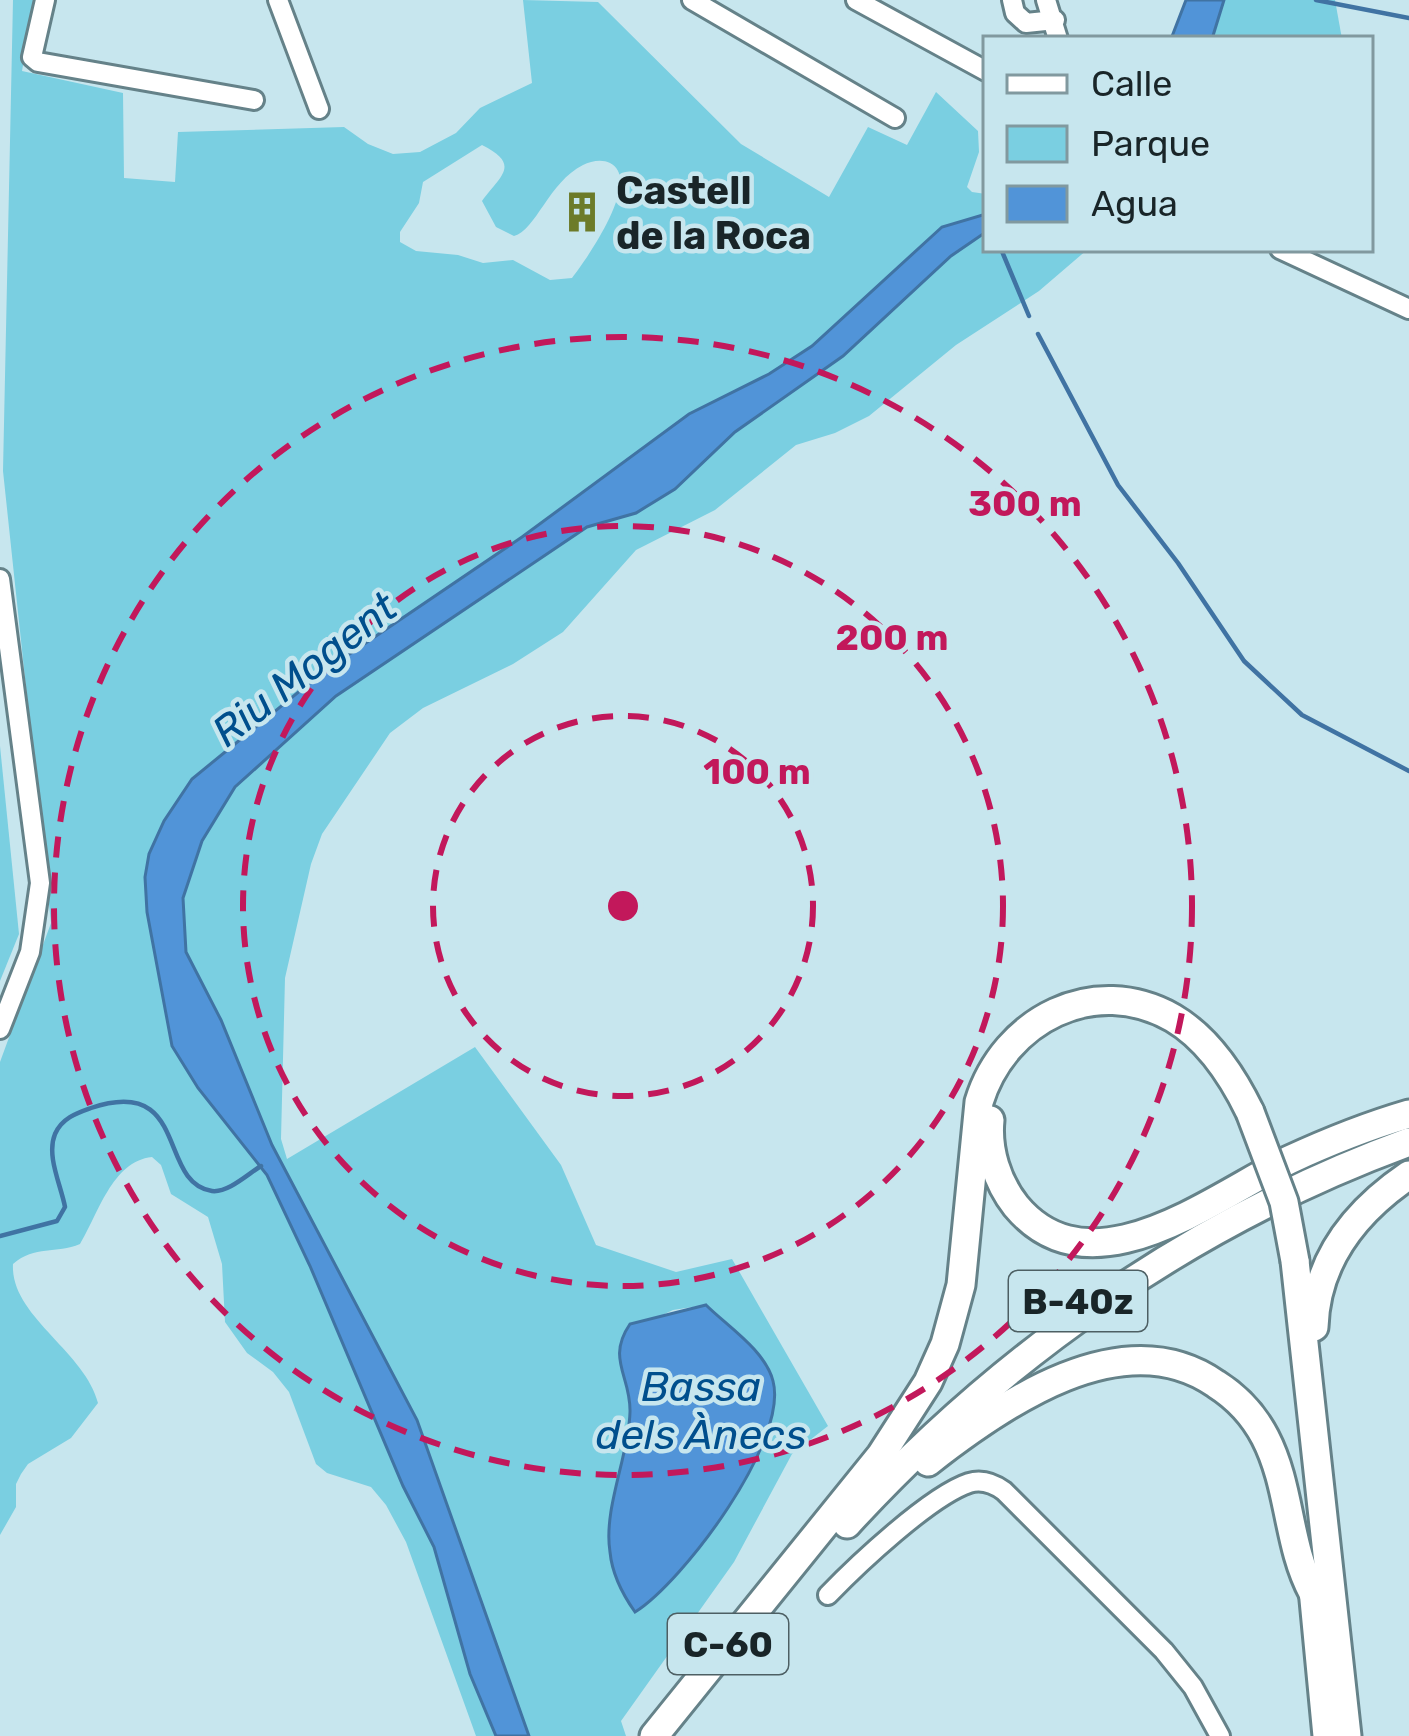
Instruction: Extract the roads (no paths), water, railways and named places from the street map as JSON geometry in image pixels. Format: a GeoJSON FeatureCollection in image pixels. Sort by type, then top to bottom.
{"type":"FeatureCollection","features":[{"type":"Feature","properties":{"kind":"highway"},"geometry":{"type":"LineString","coordinates":[[808,1559],[902,1426],[945,1344],[967,1242],[979,1102],[994,1066],[1018,1036],[1050,1013],[1110,1000],[1144,1006],[1174,1019],[1218,1061],[1245,1116],[1288,1262],[1312,1397],[1347,1736]]}},
{"type":"Feature","properties":{"kind":"highway"},"geometry":{"type":"LineString","coordinates":[[1245,1116],[1177,1038],[1132,1017],[1093,1015],[1044,1032],[1012,1063],[992,1108],[990,1142],[1001,1183],[1024,1214],[1069,1239],[1108,1244],[1155,1230],[1292,1159],[1409,1114]]}},
{"type":"Feature","properties":{"kind":"highway","name":"B-40z"},"geometry":{"type":"LineString","coordinates":[[808,1559],[952,1400],[1088,1294],[1238,1202],[1303,1169],[1409,1128]]}},
{"type":"Feature","properties":{"kind":"highway","name":"B-40z"},"geometry":{"type":"LineString","coordinates":[[808,1559],[938,1432],[1052,1336],[1221,1227],[1308,1183],[1409,1142]]}},
{"type":"Feature","properties":{"kind":"highway"},"geometry":{"type":"LineString","coordinates":[[1312,1397],[1314,1312],[1322,1276],[1356,1220],[1409,1175]]}},
{"type":"Feature","properties":{"kind":"highway"},"geometry":{"type":"LineString","coordinates":[[1288,1262],[1327,1736]]}},
{"type":"Feature","properties":{"kind":"highway"},"geometry":{"type":"LineString","coordinates":[[808,1559],[903,1481],[1031,1394],[1112,1363],[1153,1360],[1206,1376],[1237,1399],[1258,1424],[1285,1487],[1301,1572],[1313,1593]]}},
{"type":"Feature","properties":{"kind":"highway","name":"C-60"},"geometry":{"type":"LineString","coordinates":[[654,1736],[808,1559]]}},
{"type":"Feature","properties":{"kind":"highway","name":"C-60"},"geometry":{"type":"LineString","coordinates":[[673,1736],[808,1559]]}},
{"type":"Feature","properties":{"kind":"street"},"geometry":{"type":"LineString","coordinates":[[45,0],[32,44],[32,57],[38,62],[254,100]]}},
{"type":"Feature","properties":{"kind":"street"},"geometry":{"type":"LineString","coordinates":[[278,0],[320,109]]}},
{"type":"Feature","properties":{"kind":"street"},"geometry":{"type":"LineString","coordinates":[[692,0],[895,118]]}},
{"type":"Feature","properties":{"kind":"street"},"geometry":{"type":"LineString","coordinates":[[856,0],[983,69]]}},
{"type":"Feature","properties":{"kind":"street"},"geometry":{"type":"LineString","coordinates":[[1012,0],[1026,23],[1056,29]]}},
{"type":"Feature","properties":{"kind":"street"},"geometry":{"type":"LineString","coordinates":[[1046,0],[1056,29]]}},
{"type":"Feature","properties":{"kind":"street"},"geometry":{"type":"LineString","coordinates":[[1286,252],[1409,309]]}},
{"type":"Feature","properties":{"kind":"street"},"geometry":{"type":"LineString","coordinates":[[0,579],[40,883],[30,952],[0,1029]]}},
{"type":"Feature","properties":{"kind":"street"},"geometry":{"type":"LineString","coordinates":[[828,1595],[920,1514],[968,1484],[990,1483],[1004,1490],[1164,1651],[1202,1700],[1220,1736]]}},
{"type":"Feature","properties":{"kind":"water"},"geometry":{"type":"Polygon","coordinates":[[[1186,0],[1224,0],[1213,36],[1172,36],[1186,0]]]}},
{"type":"Feature","properties":{"kind":"water"},"geometry":{"type":"Polygon","coordinates":[[[983,215],[983,234],[951,256],[843,356],[735,432],[675,489],[636,513],[587,527],[336,696],[235,787],[202,841],[183,898],[186,952],[221,1020],[272,1145],[417,1420],[529,1736],[496,1736],[470,1674],[434,1547],[403,1486],[310,1266],[267,1175],[198,1088],[172,1046],[147,912],[149,854],[192,779],[323,672],[522,537],[689,414],[769,374],[812,346],[942,227],[983,215]]]}},
{"type":"Feature","properties":{"kind":"water","name":"Bassa dels Ànecs"},"geometry":{"type":"Polygon","coordinates":[[[706,1305],[762,1359],[773,1381],[774,1407],[765,1438],[728,1508],[679,1572],[635,1612],[616,1576],[609,1535],[630,1412],[620,1347],[630,1324],[706,1305]]]}},
{"type":"Feature","properties":{"kind":"waterway"},"geometry":{"type":"LineString","coordinates":[[1316,0],[1409,18]]}},
{"type":"Feature","properties":{"kind":"waterway"},"geometry":{"type":"LineString","coordinates":[[1002,252],[1029,316]]}},
{"type":"Feature","properties":{"kind":"waterway"},"geometry":{"type":"LineString","coordinates":[[1038,334],[1118,485],[1244,661],[1302,715],[1409,771]]}},
{"type":"Feature","properties":{"kind":"waterway"},"geometry":{"type":"LineString","coordinates":[[0,1236],[57,1221],[65,1207],[53,1161],[55,1134],[66,1120],[91,1108],[122,1102],[144,1106],[158,1118],[195,1184],[212,1191],[231,1186],[261,1166]]}},
{"type":"Feature","properties":{"kind":"place","name":"Castell de la Roca"},"geometry":{"type":"Point","coordinates":[582,212]}},
{"type":"Feature","properties":{"kind":"water label","name":"Riu Mogent"},"geometry":{"type":"Point","coordinates":[304,669]}}]}
